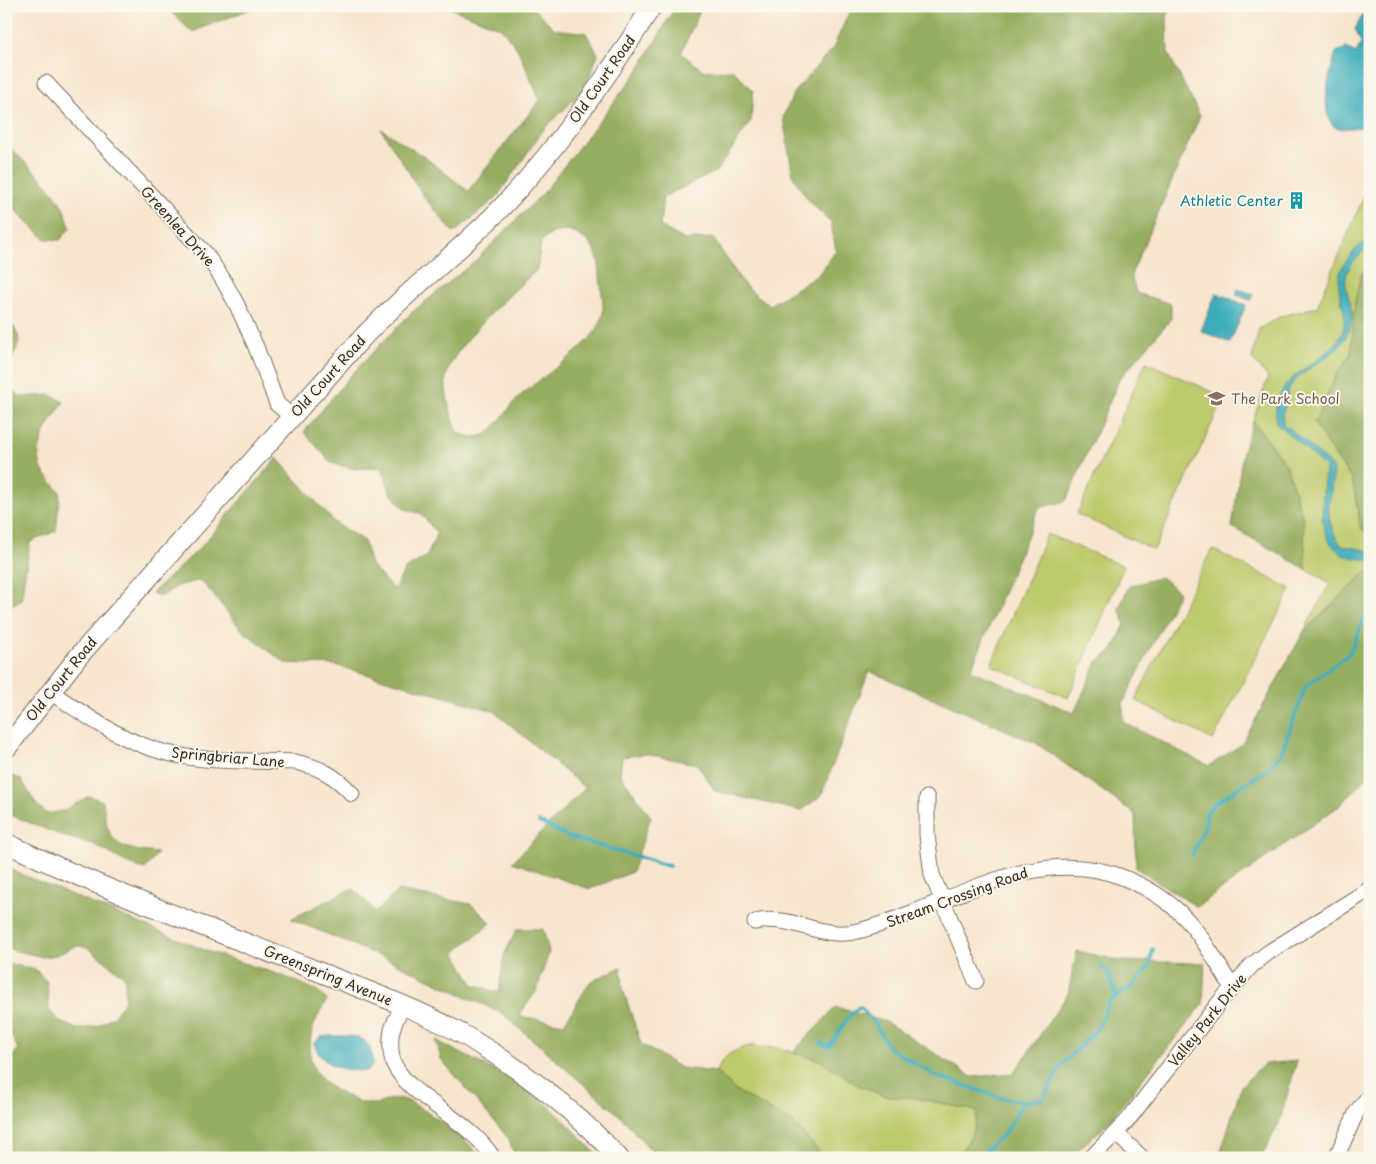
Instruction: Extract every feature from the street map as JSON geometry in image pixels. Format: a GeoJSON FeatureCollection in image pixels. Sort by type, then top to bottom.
{"type":"FeatureCollection","features":[{"type":"Feature","properties":{"kind":"main road","name":"Old Court Road"},"geometry":{"type":"LineString","coordinates":[[6,749],[49,691],[291,416],[398,300],[485,224],[527,180],[563,134],[652,6]]}},
{"type":"Feature","properties":{"kind":"main road","name":"Greenspring Avenue"},"geometry":{"type":"LineString","coordinates":[[6,843],[123,895],[403,1005],[468,1038],[521,1072],[556,1099],[619,1158]]}},
{"type":"Feature","properties":{"kind":"street","name":"Greenlea Drive"},"geometry":{"type":"LineString","coordinates":[[46,83],[205,253],[237,305],[256,347],[277,404],[291,416]]}},
{"type":"Feature","properties":{"kind":"street","name":"Springbriar Lane"},"geometry":{"type":"LineString","coordinates":[[49,691],[112,733],[151,749],[192,757],[310,765],[333,775],[352,794]]}},
{"type":"Feature","properties":{"kind":"street"},"geometry":{"type":"LineString","coordinates":[[927,798],[929,855],[932,875],[941,902],[976,981]]}},
{"type":"Feature","properties":{"kind":"street","name":"Stream Crossing Road"},"geometry":{"type":"LineString","coordinates":[[755,922],[775,919],[842,934],[875,926],[1011,875],[1035,869],[1090,868],[1112,874],[1146,888],[1175,909],[1201,938],[1232,987]]}},
{"type":"Feature","properties":{"kind":"street","name":"Valley Park Drive"},"geometry":{"type":"LineString","coordinates":[[1091,1158],[1116,1133],[1232,987],[1252,965],[1269,952],[1370,889]]}},
{"type":"Feature","properties":{"kind":"street"},"geometry":{"type":"LineString","coordinates":[[403,1005],[392,1028],[391,1050],[394,1063],[401,1074],[417,1090],[474,1134],[493,1158]]}},
{"type":"Feature","properties":{"kind":"street"},"geometry":{"type":"LineString","coordinates":[[1336,1158],[1357,1112],[1370,1095]]}},
{"type":"Feature","properties":{"kind":"street"},"geometry":{"type":"LineString","coordinates":[[1116,1133],[1142,1158]]}},
{"type":"Feature","properties":{"kind":"green space"},"geometry":{"type":"Polygon","coordinates":[[[170,6],[258,6],[192,32],[170,11],[170,6]]]}},
{"type":"Feature","properties":{"kind":"green space"},"geometry":{"type":"Polygon","coordinates":[[[445,6],[531,6],[555,29],[586,33],[598,54],[585,89],[544,129],[496,198],[454,233],[425,198],[381,129],[426,158],[468,191],[540,100],[518,50],[501,28],[445,6]]]}},
{"type":"Feature","properties":{"kind":"green space"},"geometry":{"type":"Polygon","coordinates":[[[676,6],[702,6],[681,53],[704,71],[733,70],[753,91],[751,121],[717,171],[663,197],[660,226],[685,240],[713,238],[745,286],[770,305],[818,275],[836,251],[831,222],[810,202],[793,177],[783,117],[795,91],[833,48],[852,6],[1171,6],[1167,18],[1168,53],[1200,116],[1131,275],[1136,293],[1171,304],[1171,319],[1120,378],[1066,501],[1039,508],[971,670],[1074,713],[1097,662],[1113,650],[1125,624],[1119,608],[1129,586],[1161,577],[1179,592],[1123,703],[1123,722],[1209,766],[1242,744],[1303,633],[1365,573],[1370,571],[1370,774],[1339,806],[1197,907],[1136,868],[1135,814],[1036,743],[869,671],[821,796],[801,811],[715,791],[697,764],[646,754],[622,757],[620,774],[651,817],[632,872],[590,889],[512,862],[585,788],[494,711],[335,665],[285,663],[242,630],[201,580],[179,585],[161,597],[152,593],[199,549],[277,458],[334,522],[364,541],[371,565],[394,590],[405,569],[427,556],[437,533],[420,513],[405,509],[391,494],[382,467],[355,469],[331,463],[304,432],[351,375],[410,314],[474,262],[544,192],[638,71],[676,6]],[[568,230],[553,233],[541,241],[537,270],[484,320],[470,336],[450,365],[446,377],[446,391],[458,433],[474,437],[488,433],[517,399],[578,350],[597,329],[602,318],[603,308],[598,259],[588,242],[568,230]]]}},
{"type":"Feature","properties":{"kind":"green space"},"geometry":{"type":"Polygon","coordinates":[[[6,144],[45,182],[61,204],[70,228],[60,240],[45,239],[6,201],[6,144]]]}},
{"type":"Feature","properties":{"kind":"green space"},"geometry":{"type":"Polygon","coordinates":[[[1370,182],[1370,266],[1361,274],[1355,302],[1351,354],[1337,374],[1314,423],[1352,479],[1361,528],[1370,536],[1370,571],[1365,573],[1303,633],[1330,583],[1306,569],[1303,519],[1286,465],[1253,421],[1268,377],[1252,359],[1259,329],[1281,316],[1317,307],[1370,182]]]}},
{"type":"Feature","properties":{"kind":"green space"},"geometry":{"type":"Polygon","coordinates":[[[1370,266],[1370,536],[1361,528],[1352,479],[1314,423],[1337,374],[1351,354],[1355,302],[1361,274],[1370,266]]]}},
{"type":"Feature","properties":{"kind":"green space"},"geometry":{"type":"Polygon","coordinates":[[[6,317],[19,340],[9,372],[10,388],[21,397],[51,395],[64,402],[45,432],[39,458],[41,467],[47,477],[60,492],[56,531],[30,542],[21,600],[6,608],[6,317]]]}},
{"type":"Feature","properties":{"kind":"green space"},"geometry":{"type":"Polygon","coordinates":[[[1146,362],[1224,397],[1154,550],[1077,514],[1146,362]]]}},
{"type":"Feature","properties":{"kind":"green space"},"geometry":{"type":"Polygon","coordinates":[[[1253,421],[1286,465],[1303,519],[1306,569],[1232,527],[1243,451],[1253,421]]]}},
{"type":"Feature","properties":{"kind":"green space"},"geometry":{"type":"Polygon","coordinates":[[[1047,534],[1124,566],[1068,698],[991,665],[1047,534]]]}},
{"type":"Feature","properties":{"kind":"green space"},"geometry":{"type":"Polygon","coordinates":[[[1212,549],[1291,589],[1213,740],[1135,700],[1212,549]]]}},
{"type":"Feature","properties":{"kind":"green space"},"geometry":{"type":"Polygon","coordinates":[[[6,774],[21,779],[36,804],[47,814],[63,811],[89,796],[103,801],[111,836],[117,842],[133,849],[158,853],[145,869],[131,865],[93,844],[65,837],[6,813],[6,774]]]}},
{"type":"Feature","properties":{"kind":"green space"},"geometry":{"type":"Polygon","coordinates":[[[6,868],[207,951],[286,977],[316,990],[327,1000],[313,1027],[310,1041],[310,1054],[313,1066],[319,1077],[330,1087],[361,1102],[377,1104],[393,1099],[406,1100],[435,1117],[458,1134],[480,1158],[337,1158],[327,1151],[314,1158],[6,1158],[6,1066],[18,1049],[6,1025],[6,963],[35,969],[47,982],[49,1010],[60,1022],[77,1029],[97,1026],[114,1016],[125,1000],[125,977],[87,947],[76,946],[56,955],[43,957],[6,948],[6,868]]]}},
{"type":"Feature","properties":{"kind":"green space"},"geometry":{"type":"Polygon","coordinates":[[[353,888],[376,912],[397,891],[471,904],[491,923],[455,952],[473,984],[499,993],[504,955],[517,929],[543,929],[549,952],[537,990],[519,1016],[564,1024],[590,982],[621,967],[623,989],[641,1044],[681,1068],[716,1072],[737,1092],[792,1122],[825,1158],[658,1158],[620,1116],[503,1014],[387,959],[291,919],[353,888]]]}},
{"type":"Feature","properties":{"kind":"green space"},"geometry":{"type":"Polygon","coordinates":[[[1077,951],[1121,961],[1205,963],[1203,1004],[1104,1127],[1069,1158],[954,1158],[964,1148],[970,1137],[975,1125],[977,1111],[916,1098],[885,1096],[858,1085],[822,1061],[793,1052],[836,1007],[886,1022],[972,1077],[1014,1073],[1068,994],[1077,951]]]}},
{"type":"Feature","properties":{"kind":"green space"},"geometry":{"type":"Polygon","coordinates":[[[436,1040],[524,1087],[558,1115],[600,1158],[515,1158],[509,1139],[441,1059],[436,1040]]]}},
{"type":"Feature","properties":{"kind":"green space"},"geometry":{"type":"Polygon","coordinates":[[[750,1046],[779,1048],[822,1061],[858,1085],[885,1096],[916,1098],[978,1111],[973,1131],[964,1147],[954,1158],[825,1158],[792,1122],[737,1092],[716,1072],[722,1061],[729,1054],[750,1046]]]}},
{"type":"Feature","properties":{"kind":"green space"},"geometry":{"type":"Polygon","coordinates":[[[1297,1061],[1279,1123],[1261,1158],[1219,1158],[1241,1086],[1264,1064],[1297,1061]]]}},
{"type":"Feature","properties":{"kind":"water"},"geometry":{"type":"Polygon","coordinates":[[[1370,8],[1370,126],[1341,129],[1333,126],[1327,109],[1327,89],[1331,70],[1336,52],[1347,48],[1356,53],[1361,43],[1355,29],[1366,9],[1370,8]]]}},
{"type":"Feature","properties":{"kind":"water"},"geometry":{"type":"Polygon","coordinates":[[[1370,237],[1367,246],[1350,266],[1346,279],[1352,312],[1349,332],[1336,350],[1299,376],[1293,383],[1287,392],[1287,402],[1282,415],[1284,426],[1289,428],[1333,467],[1329,516],[1331,525],[1341,545],[1370,551],[1370,560],[1343,554],[1327,538],[1322,515],[1325,467],[1276,423],[1276,407],[1280,393],[1288,383],[1330,349],[1343,332],[1344,316],[1339,286],[1340,273],[1350,255],[1370,237]]]}},
{"type":"Feature","properties":{"kind":"water"},"geometry":{"type":"Polygon","coordinates":[[[1238,289],[1253,294],[1251,300],[1236,295],[1238,289]]]}},
{"type":"Feature","properties":{"kind":"water"},"geometry":{"type":"Polygon","coordinates":[[[1216,293],[1246,305],[1230,343],[1201,331],[1216,293]]]}},
{"type":"Feature","properties":{"kind":"water"},"geometry":{"type":"Polygon","coordinates":[[[321,1037],[360,1038],[369,1047],[373,1065],[368,1071],[359,1071],[343,1069],[328,1063],[317,1051],[314,1043],[321,1037]]]}},
{"type":"Feature","properties":{"kind":"waterway"},"geometry":{"type":"LineString","coordinates":[[1192,855],[1205,826],[1207,812],[1215,803],[1268,769],[1280,756],[1306,686],[1350,653],[1362,623],[1370,612]]}},
{"type":"Feature","properties":{"kind":"waterway"},"geometry":{"type":"LineString","coordinates":[[539,822],[569,837],[669,866]]}},
{"type":"Feature","properties":{"kind":"waterway"},"geometry":{"type":"LineString","coordinates":[[941,1158],[952,1155],[978,1157],[1005,1133],[1023,1102],[1043,1099],[1061,1066],[1098,1028],[1110,1001],[1131,987],[1149,967],[1153,949]]}},
{"type":"Feature","properties":{"kind":"waterway"},"geometry":{"type":"LineString","coordinates":[[1101,967],[1107,970],[1116,996]]}},
{"type":"Feature","properties":{"kind":"waterway"},"geometry":{"type":"LineString","coordinates":[[821,1043],[828,1047],[847,1020],[860,1007],[876,1025],[889,1048],[936,1076],[1002,1098],[1023,1102]]}},
{"type":"Feature","properties":{"kind":"waterway"},"geometry":{"type":"LineString","coordinates":[[900,1158],[912,1158]]}},
{"type":"Feature","properties":{"kind":"place","name":"Athletic Center"},"geometry":{"type":"Point","coordinates":[1297,200]}},
{"type":"Feature","properties":{"kind":"place","name":"The Park School"},"geometry":{"type":"Point","coordinates":[1217,398]}}]}
